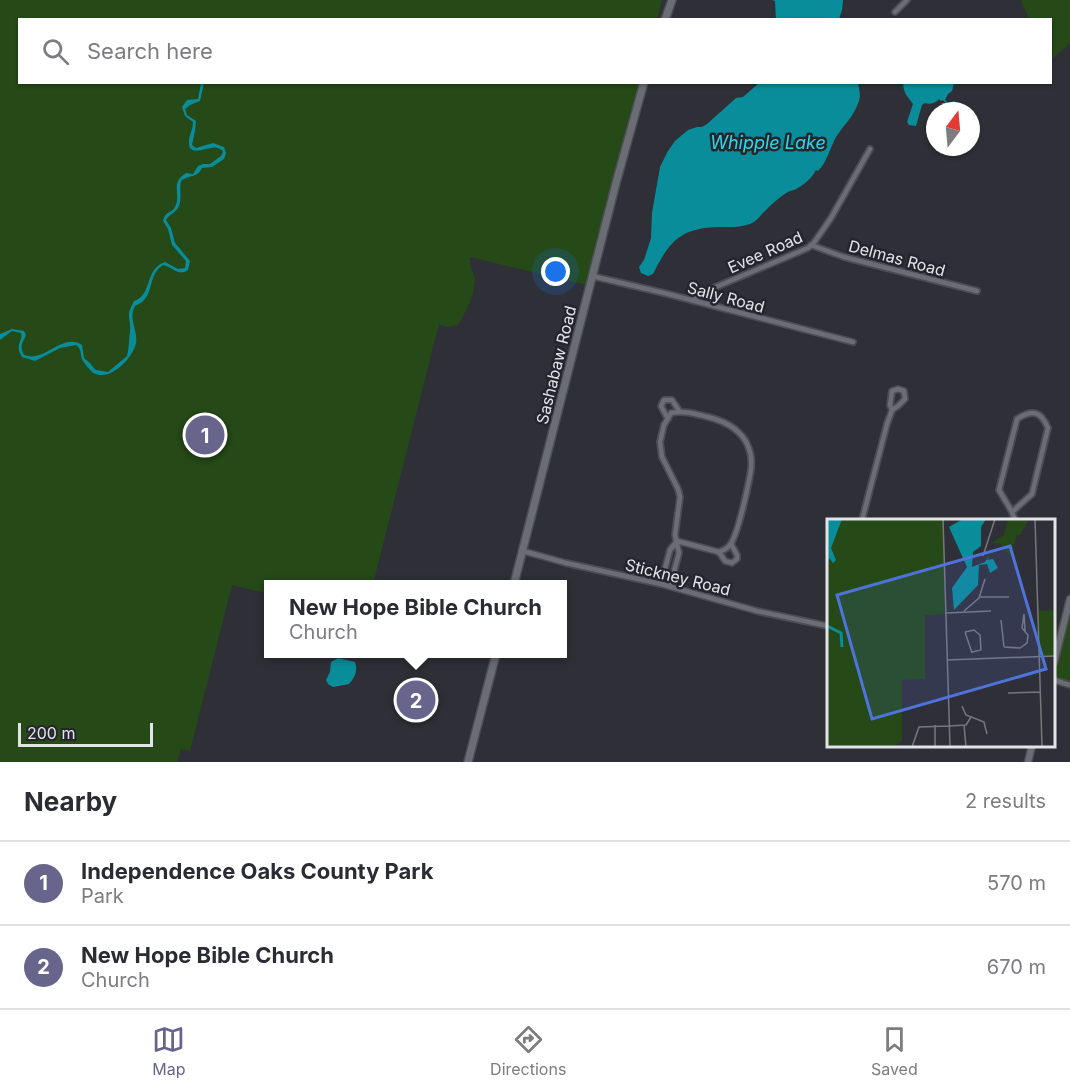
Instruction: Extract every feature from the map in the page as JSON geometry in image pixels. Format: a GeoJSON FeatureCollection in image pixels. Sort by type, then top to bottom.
{"type":"FeatureCollection","features":[{"type":"Feature","properties":{"kind":"main road"},"geometry":{"type":"LineString","coordinates":[[666,18],[672,0]]}},
{"type":"Feature","properties":{"kind":"main road","name":"Sashabaw Road"},"geometry":{"type":"LineString","coordinates":[[515,580],[643,84]]}},
{"type":"Feature","properties":{"kind":"main road"},"geometry":{"type":"LineString","coordinates":[[468,762],[495,658]]}},
{"type":"Feature","properties":{"kind":"street"},"geometry":{"type":"LineString","coordinates":[[895,12],[907,0]]}},
{"type":"Feature","properties":{"kind":"street","name":"Evee Road"},"geometry":{"type":"LineString","coordinates":[[694,301],[704,292],[808,248],[831,218],[870,150]]}},
{"type":"Feature","properties":{"kind":"street","name":"Delmas Road"},"geometry":{"type":"LineString","coordinates":[[811,245],[884,268],[977,291]]}},
{"type":"Feature","properties":{"kind":"street","name":"Sally Road"},"geometry":{"type":"LineString","coordinates":[[592,276],[854,342]]}},
{"type":"Feature","properties":{"kind":"street"},"geometry":{"type":"LineString","coordinates":[[668,418],[661,406],[664,400],[672,400],[680,412]]}},
{"type":"Feature","properties":{"kind":"street"},"geometry":{"type":"LineString","coordinates":[[862,519],[892,410]]}},
{"type":"Feature","properties":{"kind":"street"},"geometry":{"type":"LineString","coordinates":[[670,586],[679,553],[675,535],[680,497],[660,448],[662,431],[668,418],[671,413],[680,412],[708,417],[727,424],[742,436],[751,457],[751,467],[734,540],[725,550],[719,552],[677,541]]}},
{"type":"Feature","properties":{"kind":"street"},"geometry":{"type":"LineString","coordinates":[[1012,512],[1032,494],[1048,428],[1045,420],[1037,413],[1026,413],[1017,419],[999,490],[1015,519]]}},
{"type":"Feature","properties":{"kind":"street"},"geometry":{"type":"LineString","coordinates":[[661,584],[670,550],[677,541]]}},
{"type":"Feature","properties":{"kind":"street"},"geometry":{"type":"LineString","coordinates":[[719,552],[725,561],[732,563],[737,559],[737,555],[731,544]]}},
{"type":"Feature","properties":{"kind":"street","name":"Stickney Road"},"geometry":{"type":"LineString","coordinates":[[522,550],[827,626]]}},
{"type":"Feature","properties":{"kind":"street"},"geometry":{"type":"LineString","coordinates":[[1055,655],[1070,598]]}},
{"type":"Feature","properties":{"kind":"street"},"geometry":{"type":"LineString","coordinates":[[1055,681],[1070,685]]}},
{"type":"Feature","properties":{"kind":"street"},"geometry":{"type":"LineString","coordinates":[[1028,762],[1032,747]]}},
{"type":"Feature","properties":{"kind":"green space"},"geometry":{"type":"Polygon","coordinates":[[[0,0],[662,0],[658,18],[18,18],[18,84],[641,84],[590,286],[470,257],[470,266],[475,278],[473,294],[458,325],[447,327],[439,324],[374,580],[264,580],[264,593],[232,585],[190,751],[181,749],[177,762],[0,762],[0,0]]]}},
{"type":"Feature","properties":{"kind":"green space"},"geometry":{"type":"Polygon","coordinates":[[[1021,0],[1070,0],[1070,43],[1053,58],[1052,18],[1029,18],[1021,0]]]}},
{"type":"Feature","properties":{"kind":"green space"},"geometry":{"type":"Polygon","coordinates":[[[1070,610],[1070,681],[1055,677],[1070,610]]]}},
{"type":"Feature","properties":{"kind":"water"},"geometry":{"type":"Polygon","coordinates":[[[772,0],[843,0],[839,18],[776,18],[775,1],[772,0]]]}},
{"type":"Feature","properties":{"kind":"water"},"geometry":{"type":"Polygon","coordinates":[[[201,84],[204,84],[200,101],[185,109],[187,115],[196,121],[192,145],[196,148],[213,143],[224,147],[226,153],[224,159],[212,167],[202,168],[197,174],[181,181],[179,206],[166,220],[175,243],[190,261],[188,270],[178,272],[163,265],[154,275],[146,298],[135,306],[133,311],[136,343],[130,356],[119,368],[106,375],[92,372],[83,361],[76,345],[60,348],[35,361],[22,357],[19,349],[21,333],[12,331],[0,340],[0,334],[12,329],[24,331],[26,335],[22,349],[24,355],[30,356],[41,355],[64,343],[76,342],[82,345],[84,358],[96,370],[108,372],[127,356],[130,311],[134,301],[140,298],[147,288],[154,270],[165,262],[178,269],[185,268],[186,261],[172,245],[168,229],[163,221],[177,202],[178,181],[186,173],[193,174],[198,166],[210,164],[223,152],[216,148],[194,150],[189,146],[193,122],[185,116],[182,107],[187,100],[198,99],[201,84]]]}},
{"type":"Feature","properties":{"kind":"water","name":"Whipple Lake"},"geometry":{"type":"Polygon","coordinates":[[[758,84],[858,84],[860,92],[860,99],[854,112],[836,137],[824,163],[805,183],[781,196],[750,224],[738,227],[705,228],[685,234],[671,245],[653,274],[648,276],[641,273],[639,267],[644,260],[651,238],[652,213],[660,167],[668,151],[675,141],[688,130],[707,124],[736,98],[743,97],[758,84]]]}},
{"type":"Feature","properties":{"kind":"water"},"geometry":{"type":"Polygon","coordinates":[[[903,84],[954,84],[952,91],[945,100],[947,102],[939,99],[936,102],[926,102],[922,105],[916,126],[909,125],[907,122],[913,104],[905,93],[903,84]]]}},
{"type":"Feature","properties":{"kind":"water"},"geometry":{"type":"Polygon","coordinates":[[[338,658],[355,662],[356,671],[349,684],[333,687],[326,680],[331,662],[338,658]]]}},
{"type":"Feature","properties":{"kind":"place","name":"Independence Oaks County Park"},"geometry":{"type":"Point","coordinates":[205,435]}},
{"type":"Feature","properties":{"kind":"place","name":"New Hope Bible Church"},"geometry":{"type":"Point","coordinates":[416,700]}}]}
